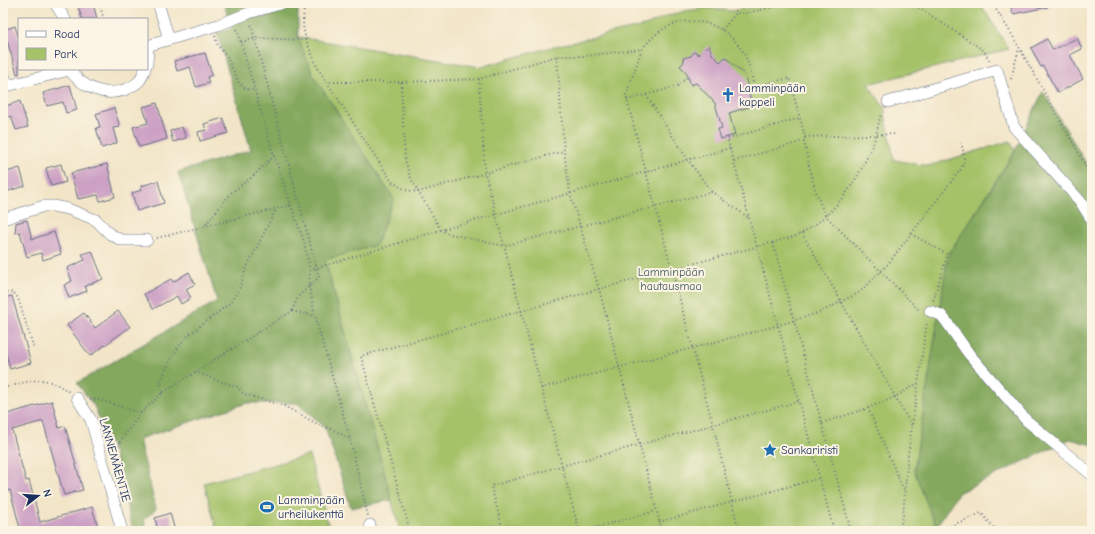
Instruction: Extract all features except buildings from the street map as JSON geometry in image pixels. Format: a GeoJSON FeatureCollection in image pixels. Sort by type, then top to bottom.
{"type":"FeatureCollection","features":[{"type":"Feature","properties":{"kind":"street"},"geometry":{"type":"LineString","coordinates":[[55,3],[64,18]]}},
{"type":"Feature","properties":{"kind":"street"},"geometry":{"type":"LineString","coordinates":[[158,3],[169,39]]}},
{"type":"Feature","properties":{"kind":"street"},"geometry":{"type":"LineString","coordinates":[[148,46],[283,3]]}},
{"type":"Feature","properties":{"kind":"street"},"geometry":{"type":"LineString","coordinates":[[3,71],[5,87],[71,70],[77,79],[89,88],[111,93],[128,88],[139,81],[144,70]]}},
{"type":"Feature","properties":{"kind":"street"},"geometry":{"type":"LineString","coordinates":[[888,102],[998,70],[1014,127],[1080,201],[1092,220]]}},
{"type":"Feature","properties":{"kind":"street"},"geometry":{"type":"LineString","coordinates":[[3,219],[44,206],[53,206],[96,220],[110,234],[121,240],[147,240]]}},
{"type":"Feature","properties":{"kind":"street"},"geometry":{"type":"LineString","coordinates":[[929,315],[941,315],[969,354],[1026,420],[1092,475]]}},
{"type":"Feature","properties":{"kind":"street","name":"LANNEMÄENTIE"},"geometry":{"type":"LineString","coordinates":[[77,398],[91,420],[122,531]]}},
{"type":"Feature","properties":{"kind":"path"},"geometry":{"type":"LineString","coordinates":[[99,3],[104,18]]}},
{"type":"Feature","properties":{"kind":"path"},"geometry":{"type":"LineString","coordinates":[[230,3],[274,156],[304,242],[310,270],[309,285],[315,316],[350,439],[371,528]]}},
{"type":"Feature","properties":{"kind":"path"},"geometry":{"type":"LineString","coordinates":[[304,3],[304,26],[306,40],[317,67],[392,182],[406,190],[418,192],[564,151]]}},
{"type":"Feature","properties":{"kind":"path"},"geometry":{"type":"LineString","coordinates":[[733,3],[736,13]]}},
{"type":"Feature","properties":{"kind":"path"},"geometry":{"type":"LineString","coordinates":[[736,13],[745,13],[794,3]]}},
{"type":"Feature","properties":{"kind":"path"},"geometry":{"type":"LineString","coordinates":[[912,3],[983,50],[994,71]]}},
{"type":"Feature","properties":{"kind":"path"},"geometry":{"type":"LineString","coordinates":[[992,3],[1092,177]]}},
{"type":"Feature","properties":{"kind":"path"},"geometry":{"type":"LineString","coordinates":[[106,473],[115,451],[124,437],[141,413],[162,393],[292,311],[298,297],[318,276],[249,13]]}},
{"type":"Feature","properties":{"kind":"path"},"geometry":{"type":"LineString","coordinates":[[722,30],[736,13]]}},
{"type":"Feature","properties":{"kind":"path"},"geometry":{"type":"LineString","coordinates":[[739,531],[693,348],[626,96],[638,58],[642,49],[651,38],[665,28],[678,22],[692,21],[708,24],[722,30],[732,38],[741,49],[747,61],[754,87],[789,78],[805,137],[804,141],[812,179],[826,216],[880,271],[929,315]]}},
{"type":"Feature","properties":{"kind":"path"},"geometry":{"type":"LineString","coordinates":[[216,25],[218,46],[228,57],[236,78],[242,87],[249,90],[254,90]]}},
{"type":"Feature","properties":{"kind":"path"},"geometry":{"type":"LineString","coordinates":[[241,42],[255,38],[306,40]]}},
{"type":"Feature","properties":{"kind":"path"},"geometry":{"type":"LineString","coordinates":[[1006,99],[1019,48]]}},
{"type":"Feature","properties":{"kind":"path"},"geometry":{"type":"LineString","coordinates":[[326,82],[401,82],[479,79],[557,56],[586,56],[642,49]]}},
{"type":"Feature","properties":{"kind":"path"},"geometry":{"type":"LineString","coordinates":[[557,56],[564,151],[570,193],[599,289],[662,531]]}},
{"type":"Feature","properties":{"kind":"path"},"geometry":{"type":"LineString","coordinates":[[627,100],[678,86],[688,76]]}},
{"type":"Feature","properties":{"kind":"path"},"geometry":{"type":"LineString","coordinates":[[479,79],[485,173],[578,531]]}},
{"type":"Feature","properties":{"kind":"path"},"geometry":{"type":"LineString","coordinates":[[401,82],[405,160],[411,179],[418,192],[441,230],[446,233],[504,246],[712,192]]}},
{"type":"Feature","properties":{"kind":"path"},"geometry":{"type":"LineString","coordinates":[[646,95],[688,160],[712,192],[750,218]]}},
{"type":"Feature","properties":{"kind":"path"},"geometry":{"type":"LineString","coordinates":[[410,531],[361,356],[599,289],[796,236],[811,229],[826,216],[836,207],[851,187],[864,165],[874,143],[880,114]]}},
{"type":"Feature","properties":{"kind":"path"},"geometry":{"type":"LineString","coordinates":[[800,118],[727,138],[800,401],[834,531]]}},
{"type":"Feature","properties":{"kind":"path"},"geometry":{"type":"LineString","coordinates":[[805,137],[897,134]]}},
{"type":"Feature","properties":{"kind":"path"},"geometry":{"type":"LineString","coordinates":[[734,161],[804,141]]}},
{"type":"Feature","properties":{"kind":"path"},"geometry":{"type":"LineString","coordinates":[[541,388],[779,325],[821,312],[860,292],[911,234],[961,169],[965,156],[961,143]]}},
{"type":"Feature","properties":{"kind":"path"},"geometry":{"type":"LineString","coordinates":[[310,270],[441,230],[730,148]]}},
{"type":"Feature","properties":{"kind":"path"},"geometry":{"type":"LineString","coordinates":[[205,225],[232,192],[252,177],[274,156]]}},
{"type":"Feature","properties":{"kind":"path"},"geometry":{"type":"LineString","coordinates":[[147,240],[291,205]]}},
{"type":"Feature","properties":{"kind":"path"},"geometry":{"type":"LineString","coordinates":[[162,393],[162,381],[166,369],[178,347],[190,334],[230,302],[239,290],[248,264],[276,209]]}},
{"type":"Feature","properties":{"kind":"path"},"geometry":{"type":"LineString","coordinates":[[802,233],[912,426]]}},
{"type":"Feature","properties":{"kind":"path"},"geometry":{"type":"LineString","coordinates":[[899,531],[903,515],[912,426],[929,315],[947,255],[945,252],[911,234]]}},
{"type":"Feature","properties":{"kind":"path"},"geometry":{"type":"LineString","coordinates":[[773,243],[851,531]]}},
{"type":"Feature","properties":{"kind":"path"},"geometry":{"type":"LineString","coordinates":[[3,294],[14,292],[18,298],[34,349]]}},
{"type":"Feature","properties":{"kind":"path"},"geometry":{"type":"LineString","coordinates":[[292,311],[315,316]]}},
{"type":"Feature","properties":{"kind":"path"},"geometry":{"type":"LineString","coordinates":[[194,372],[237,387],[244,394],[284,406],[321,426],[332,429],[350,439]]}},
{"type":"Feature","properties":{"kind":"path"},"geometry":{"type":"LineString","coordinates":[[3,388],[36,380],[43,380],[62,387],[77,398],[100,400],[141,413]]}},
{"type":"Feature","properties":{"kind":"path"},"geometry":{"type":"LineString","coordinates":[[822,423],[896,397],[918,383]]}},
{"type":"Feature","properties":{"kind":"path"},"geometry":{"type":"LineString","coordinates":[[504,531],[491,486],[800,401]]}},
{"type":"Feature","properties":{"kind":"path"},"geometry":{"type":"LineString","coordinates":[[868,408],[905,494]]}},
{"type":"Feature","properties":{"kind":"path"},"geometry":{"type":"LineString","coordinates":[[659,522],[820,478]]}},
{"type":"Feature","properties":{"kind":"path"},"geometry":{"type":"LineString","coordinates":[[583,531],[656,511]]}},
{"type":"Feature","properties":{"kind":"path"},"geometry":{"type":"LineString","coordinates":[[939,531],[981,513],[997,531]]}},
{"type":"Feature","properties":{"kind":"green space"},"geometry":{"type":"Polygon","coordinates":[[[224,3],[298,3],[298,37],[313,75],[394,199],[376,245],[325,260],[392,500],[351,508],[325,427],[297,403],[247,403],[139,439],[156,509],[144,519],[147,531],[133,531],[114,454],[94,406],[77,383],[217,301],[178,172],[251,150],[217,33],[231,29],[224,3]]]}},
{"type":"Feature","properties":{"kind":"green space","name":"Lamminpään hautausmaa"},"geometry":{"type":"Polygon","coordinates":[[[773,3],[980,3],[1009,49],[868,84],[884,107],[894,160],[928,166],[1010,141],[1015,151],[948,255],[935,531],[400,531],[325,260],[375,245],[298,37],[481,67],[555,46],[648,25],[666,16],[685,11],[706,8],[732,11],[773,3]]]}},
{"type":"Feature","properties":{"kind":"green space"},"geometry":{"type":"Polygon","coordinates":[[[1043,91],[1092,173],[1092,445],[1070,439],[958,493],[936,527],[914,470],[948,255],[1015,151],[1043,91]]]}},
{"type":"Feature","properties":{"kind":"green space","name":"Lamminpään urheilukenttä"},"geometry":{"type":"Polygon","coordinates":[[[309,455],[330,531],[217,531],[204,483],[309,455]]]}},
{"type":"Feature","properties":{"kind":"place","name":"Lamminpään kappeli"},"geometry":{"type":"Point","coordinates":[728,95]}},
{"type":"Feature","properties":{"kind":"place","name":"Sankariristi"},"geometry":{"type":"Point","coordinates":[770,450]}},
{"type":"Feature","properties":{"kind":"place","name":"Lamminpään urheilukenttä"},"geometry":{"type":"Point","coordinates":[267,507]}}]}
